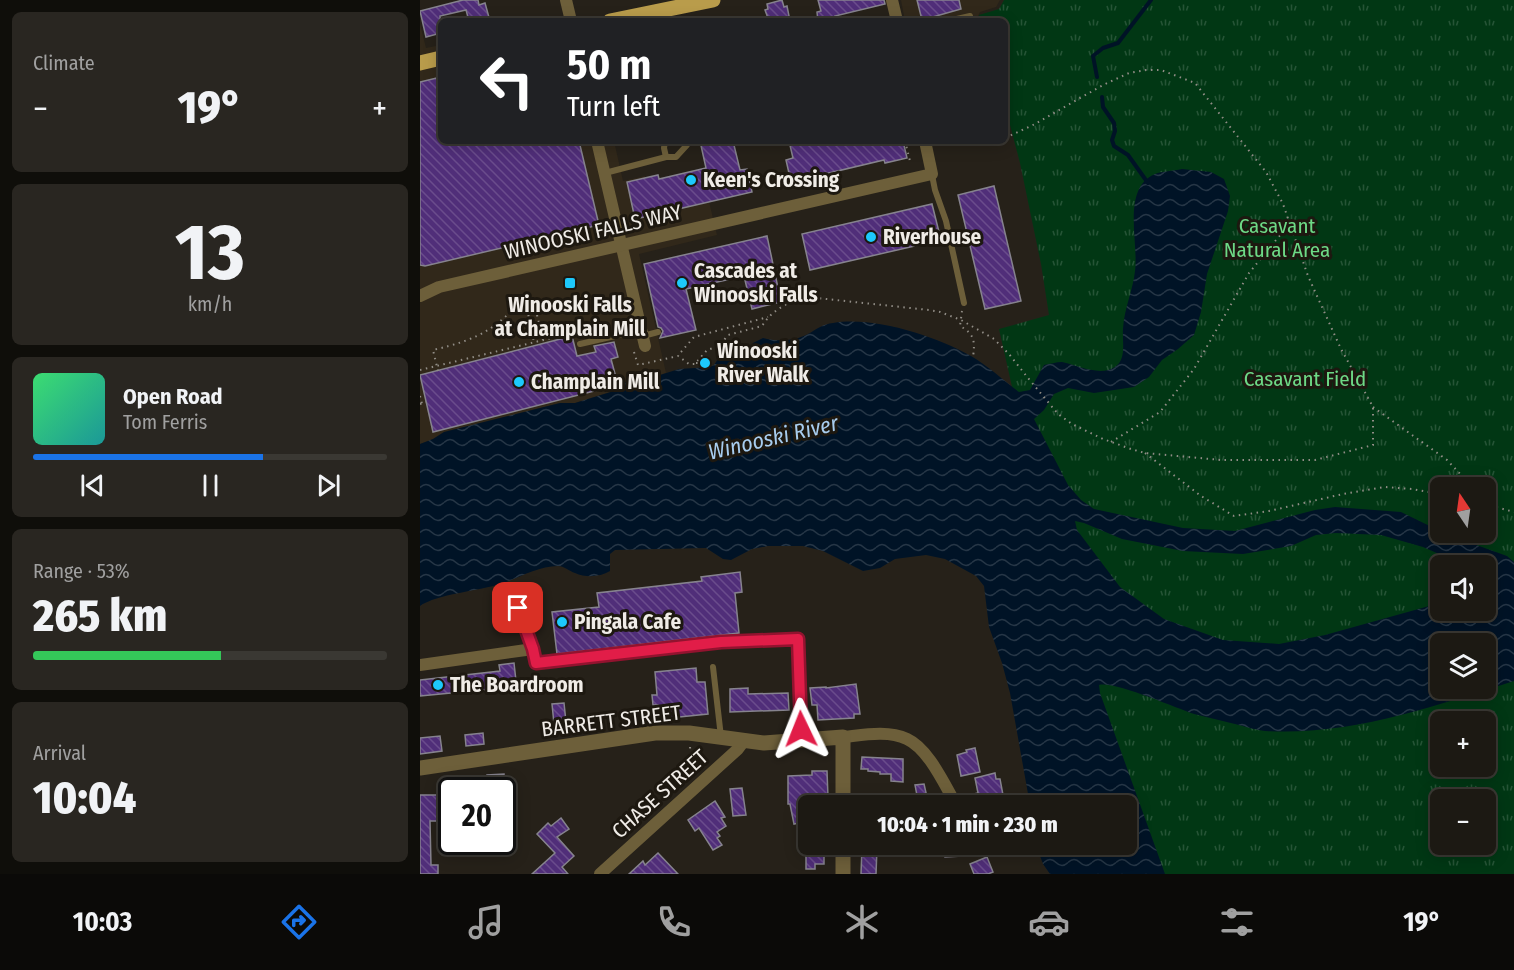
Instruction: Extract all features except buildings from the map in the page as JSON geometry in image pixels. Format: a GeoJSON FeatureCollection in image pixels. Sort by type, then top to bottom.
{"type":"FeatureCollection","features":[{"type":"Feature","properties":{"kind":"main road"},"geometry":{"type":"LineString","coordinates":[[625,18],[713,0]]}},
{"type":"Feature","properties":{"kind":"main road"},"geometry":{"type":"LineString","coordinates":[[421,60],[438,58]]}},
{"type":"Feature","properties":{"kind":"street"},"geometry":{"type":"LineString","coordinates":[[566,0],[570,18]]}},
{"type":"Feature","properties":{"kind":"street"},"geometry":{"type":"LineString","coordinates":[[892,0],[896,18]]}},
{"type":"Feature","properties":{"kind":"street"},"geometry":{"type":"LineString","coordinates":[[598,144],[643,337]]}},
{"type":"Feature","properties":{"kind":"street"},"geometry":{"type":"LineString","coordinates":[[926,144],[932,174]]}},
{"type":"Feature","properties":{"kind":"street","name":"WINOOSKI FALLS WAY"},"geometry":{"type":"LineString","coordinates":[[420,296],[439,287],[932,174]]}},
{"type":"Feature","properties":{"kind":"street","name":"WINOOSKI FALLS WAY"},"geometry":{"type":"LineString","coordinates":[[420,285],[439,287]]}},
{"type":"Feature","properties":{"kind":"street"},"geometry":{"type":"LineString","coordinates":[[420,664],[533,649]]}},
{"type":"Feature","properties":{"kind":"street","name":"BARRETT STREET"},"geometry":{"type":"LineString","coordinates":[[420,768],[655,733],[689,732],[764,743],[843,737]]}},
{"type":"Feature","properties":{"kind":"street"},"geometry":{"type":"LineString","coordinates":[[843,795],[843,737],[874,734],[891,735],[910,741],[920,748],[950,795]]}},
{"type":"Feature","properties":{"kind":"street","name":"CHASE STREET"},"geometry":{"type":"LineString","coordinates":[[600,874],[738,749],[744,741]]}},
{"type":"Feature","properties":{"kind":"street"},"geometry":{"type":"LineString","coordinates":[[843,855],[843,874]]}},
{"type":"Feature","properties":{"kind":"lane"},"geometry":{"type":"LineString","coordinates":[[961,18],[970,16]]}},
{"type":"Feature","properties":{"kind":"lane"},"geometry":{"type":"LineString","coordinates":[[665,144],[666,157]]}},
{"type":"Feature","properties":{"kind":"lane"},"geometry":{"type":"LineString","coordinates":[[605,173],[666,157],[676,157],[687,144]]}},
{"type":"Feature","properties":{"kind":"lane"},"geometry":{"type":"LineString","coordinates":[[932,174],[946,221],[964,303]]}},
{"type":"Feature","properties":{"kind":"lane"},"geometry":{"type":"LineString","coordinates":[[580,344],[643,337],[658,332]]}},
{"type":"Feature","properties":{"kind":"lane"},"geometry":{"type":"LineString","coordinates":[[518,608],[536,663],[721,642],[798,639],[802,740]]}},
{"type":"Feature","properties":{"kind":"lane"},"geometry":{"type":"LineString","coordinates":[[713,667],[721,737]]}},
{"type":"Feature","properties":{"kind":"path"},"geometry":{"type":"LineString","coordinates":[[1008,137],[1129,73],[1161,70],[1195,83],[1266,172],[1284,204],[1308,276],[1341,349],[1373,407],[1447,460],[1462,477]]}},
{"type":"Feature","properties":{"kind":"path"},"geometry":{"type":"LineString","coordinates":[[906,144],[910,161]]}},
{"type":"Feature","properties":{"kind":"path"},"geometry":{"type":"LineString","coordinates":[[1111,442],[1160,412],[1194,369],[1249,273],[1290,222]]}},
{"type":"Feature","properties":{"kind":"path"},"geometry":{"type":"LineString","coordinates":[[438,371],[433,350],[479,336],[509,314],[527,294],[531,310],[537,315],[544,344]]}},
{"type":"Feature","properties":{"kind":"path"},"geometry":{"type":"LineString","coordinates":[[695,364],[706,350],[719,346],[728,335],[762,326],[777,309],[792,302],[817,297],[929,310],[961,320],[979,329],[1004,347],[1058,414],[1072,424],[1111,442],[1145,453],[1221,460],[1315,460],[1373,445],[1373,407]]}},
{"type":"Feature","properties":{"kind":"path"},"geometry":{"type":"LineString","coordinates":[[531,310],[528,313],[534,342]]}},
{"type":"Feature","properties":{"kind":"path"},"geometry":{"type":"LineString","coordinates":[[681,352],[694,337],[768,317]]}},
{"type":"Feature","properties":{"kind":"path"},"geometry":{"type":"LineString","coordinates":[[420,370],[626,320]]}},
{"type":"Feature","properties":{"kind":"path"},"geometry":{"type":"LineString","coordinates":[[961,320],[960,326],[968,331],[973,339],[973,357]]}},
{"type":"Feature","properties":{"kind":"path"},"geometry":{"type":"LineString","coordinates":[[638,364],[678,356],[689,364],[705,363]]}},
{"type":"Feature","properties":{"kind":"path"},"geometry":{"type":"LineString","coordinates":[[420,396],[423,404]]}},
{"type":"Feature","properties":{"kind":"path"},"geometry":{"type":"LineString","coordinates":[[1145,453],[1201,496],[1234,516],[1385,487],[1430,492]]}},
{"type":"Feature","properties":{"kind":"path"},"geometry":{"type":"LineString","coordinates":[[1496,507],[1514,512]]}},
{"type":"Feature","properties":{"kind":"path"},"geometry":{"type":"LineString","coordinates":[[690,741],[693,776]]}},
{"type":"Feature","properties":{"kind":"shaded area"},"geometry":{"type":"Polygon","coordinates":[[[901,0],[1000,0],[996,7],[980,12],[978,18],[904,18],[901,0]]]}},
{"type":"Feature","properties":{"kind":"shaded area"},"geometry":{"type":"Polygon","coordinates":[[[420,24],[426,48],[438,46],[438,144],[615,144],[623,181],[645,176],[650,197],[705,185],[717,235],[639,254],[666,373],[644,380],[625,382],[617,390],[575,403],[560,403],[444,432],[420,444],[420,24]]]}},
{"type":"Feature","properties":{"kind":"green space","name":"Casavant Natural Area"},"geometry":{"type":"Polygon","coordinates":[[[1004,0],[1514,0],[1514,874],[1137,874],[1134,855],[1137,855],[1137,795],[1122,795],[1082,698],[999,329],[1049,315],[1041,264],[1008,117],[1008,18],[980,18],[979,15],[999,9],[1004,0]]]}},
{"type":"Feature","properties":{"kind":"water","name":"Winooski River"},"geometry":{"type":"Polygon","coordinates":[[[1182,169],[1211,172],[1224,179],[1230,196],[1228,211],[1207,274],[1201,312],[1194,335],[1162,360],[1149,377],[1134,387],[1094,393],[1068,388],[1054,394],[1044,410],[1034,419],[1068,485],[1081,500],[1094,509],[1183,528],[1235,531],[1335,507],[1401,512],[1430,526],[1430,543],[1471,543],[1507,556],[1514,562],[1514,681],[1496,687],[1496,633],[1430,633],[1430,699],[1456,699],[1361,724],[1329,729],[1265,731],[1194,714],[1118,687],[1099,685],[1137,795],[1028,795],[1010,693],[989,627],[984,586],[976,576],[945,559],[926,555],[895,559],[880,568],[863,571],[823,551],[803,546],[768,546],[752,549],[731,560],[723,559],[706,548],[615,550],[610,554],[610,571],[602,575],[584,576],[560,566],[551,567],[536,570],[507,582],[437,598],[420,606],[420,444],[444,432],[560,403],[575,403],[617,390],[625,382],[644,380],[679,369],[710,367],[725,356],[732,358],[749,351],[753,343],[763,338],[792,339],[833,323],[867,322],[885,325],[940,341],[977,360],[1019,392],[1030,390],[1044,365],[1062,362],[1096,371],[1115,367],[1123,355],[1124,322],[1135,271],[1135,203],[1138,191],[1145,181],[1161,172],[1182,169]],[[1075,521],[1077,530],[1120,587],[1164,619],[1223,640],[1279,644],[1325,635],[1430,606],[1430,621],[1496,621],[1496,555],[1441,555],[1423,547],[1381,535],[1336,533],[1316,535],[1291,546],[1243,554],[1183,551],[1122,539],[1075,521]]]}},
{"type":"Feature","properties":{"kind":"water"},"geometry":{"type":"Polygon","coordinates":[[[1137,796],[1165,874],[1050,874],[1040,855],[1137,855],[1137,796]]]}},
{"type":"Feature","properties":{"kind":"waterway"},"geometry":{"type":"LineString","coordinates":[[1097,77],[1093,56],[1103,48],[1118,43],[1151,0]]}},
{"type":"Feature","properties":{"kind":"waterway"},"geometry":{"type":"LineString","coordinates":[[1102,97],[1103,107],[1114,123],[1115,131],[1112,140],[1114,146],[1128,155],[1148,183]]}},
{"type":"Feature","properties":{"kind":"place","name":"Keen's Crossing"},"geometry":{"type":"Point","coordinates":[691,180]}},
{"type":"Feature","properties":{"kind":"place","name":"Riverhouse"},"geometry":{"type":"Point","coordinates":[871,237]}},
{"type":"Feature","properties":{"kind":"place","name":"Winooski Falls at Champlain Mill"},"geometry":{"type":"Point","coordinates":[570,283]}},
{"type":"Feature","properties":{"kind":"place","name":"Cascades at Winooski Falls"},"geometry":{"type":"Point","coordinates":[682,283]}},
{"type":"Feature","properties":{"kind":"place","name":"Winooski River Walk"},"geometry":{"type":"Point","coordinates":[705,363]}},
{"type":"Feature","properties":{"kind":"place","name":"Champlain Mill"},"geometry":{"type":"Point","coordinates":[519,382]}},
{"type":"Feature","properties":{"kind":"place","name":"Pingala Cafe"},"geometry":{"type":"Point","coordinates":[562,622]}},
{"type":"Feature","properties":{"kind":"place","name":"The Boardroom"},"geometry":{"type":"Point","coordinates":[438,685]}},
{"type":"Feature","properties":{"kind":"route"},"geometry":{"type":"LineString","coordinates":[[518,608],[536,663],[721,642],[798,639],[801,729]]}},
{"type":"Feature","properties":{"kind":"park label","name":"Casavant Field"},"geometry":{"type":"Point","coordinates":[1305,379]}}]}
